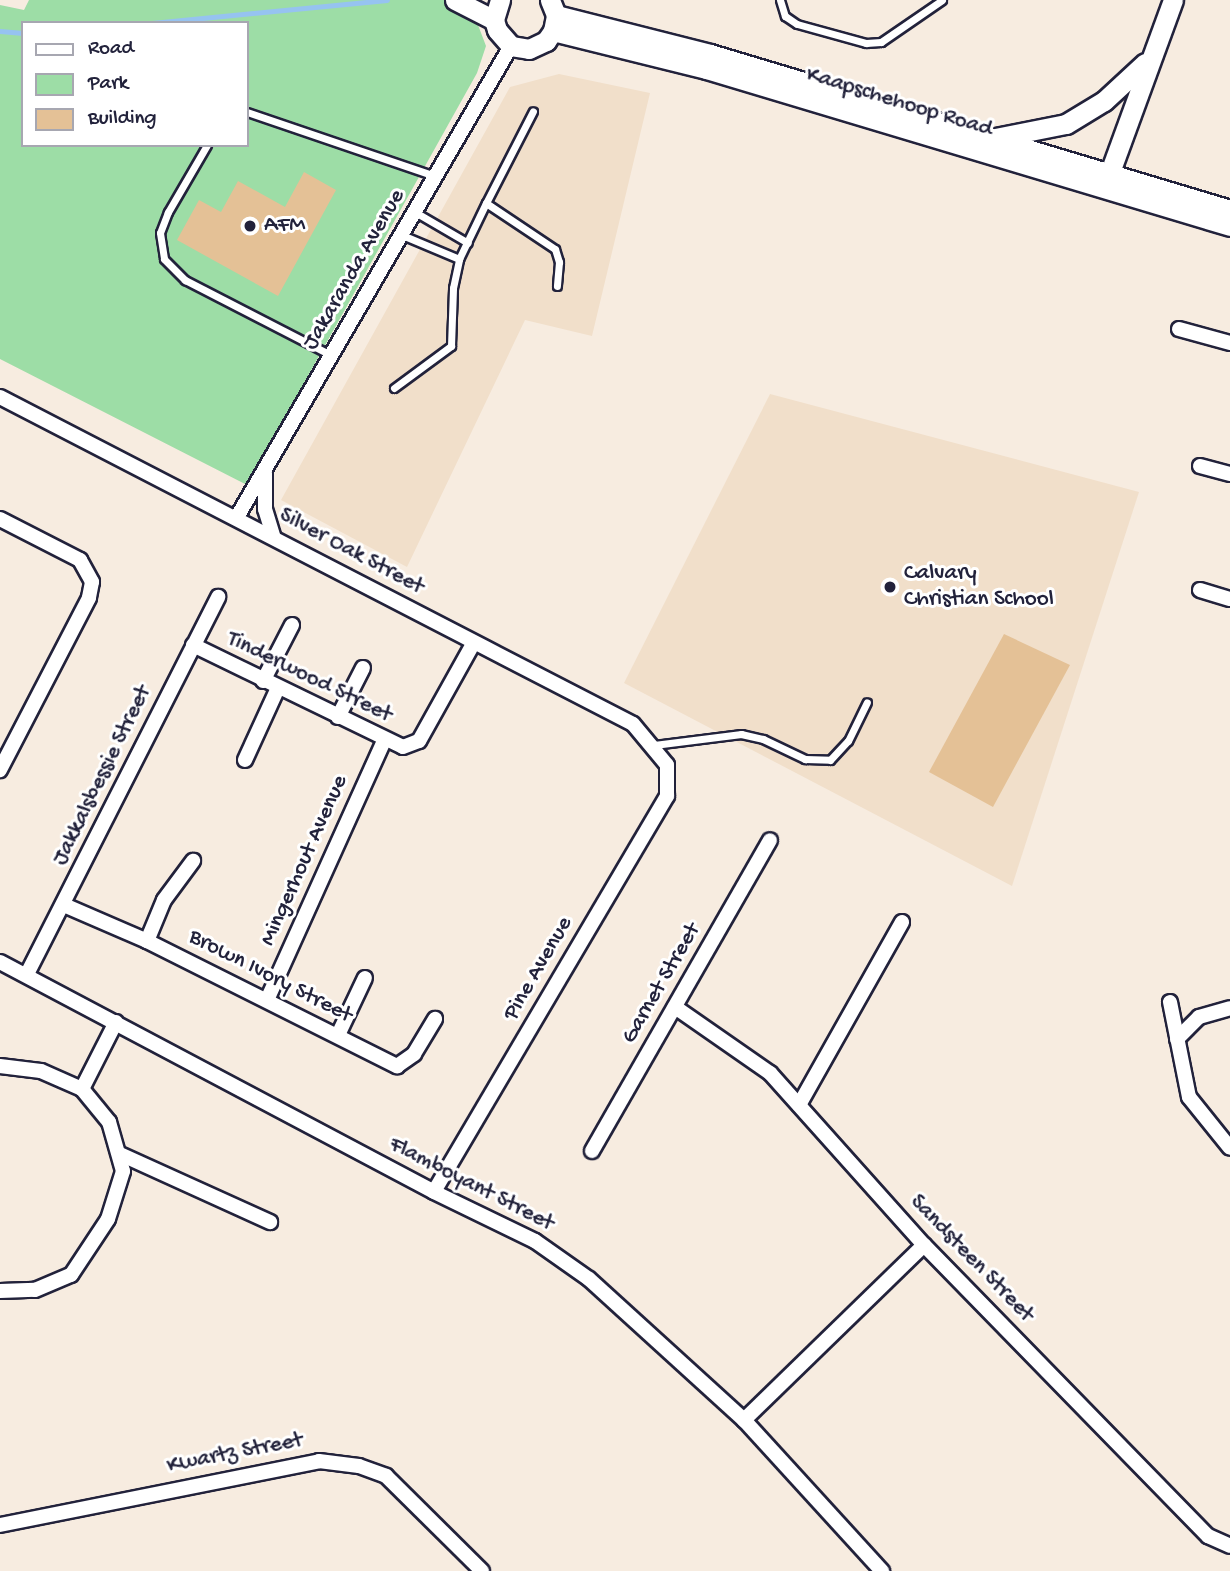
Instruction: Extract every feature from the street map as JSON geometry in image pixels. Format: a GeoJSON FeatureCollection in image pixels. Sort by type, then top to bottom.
{"type":"FeatureCollection","features":[{"type":"Feature","properties":{"kind":"main road"},"geometry":{"type":"LineString","coordinates":[[455,0],[494,20]]}},
{"type":"Feature","properties":{"kind":"main road"},"geometry":{"type":"LineString","coordinates":[[499,0],[494,20],[497,30],[511,46],[538,46],[553,15]]}},
{"type":"Feature","properties":{"kind":"main road"},"geometry":{"type":"LineString","coordinates":[[1106,180],[1173,0]]}},
{"type":"Feature","properties":{"kind":"main road","name":"Kaapschehoop Road"},"geometry":{"type":"LineString","coordinates":[[553,15],[710,54],[987,139],[1230,226]]}},
{"type":"Feature","properties":{"kind":"main road","name":"Kaapschehoop Road"},"geometry":{"type":"LineString","coordinates":[[553,15],[706,69],[1106,180],[1230,210]]}},
{"type":"Feature","properties":{"kind":"main road"},"geometry":{"type":"LineString","coordinates":[[987,139],[1066,124],[1104,101],[1150,58]]}},
{"type":"Feature","properties":{"kind":"street","name":"Jakaranda Avenue"},"geometry":{"type":"LineString","coordinates":[[236,517],[511,46]]}},
{"type":"Feature","properties":{"kind":"street"},"geometry":{"type":"LineString","coordinates":[[1179,328],[1230,343]]}},
{"type":"Feature","properties":{"kind":"street","name":"Silver Oak Street"},"geometry":{"type":"LineString","coordinates":[[0,397],[633,724],[654,745],[667,765]]}},
{"type":"Feature","properties":{"kind":"street"},"geometry":{"type":"LineString","coordinates":[[1200,466],[1230,474]]}},
{"type":"Feature","properties":{"kind":"street"},"geometry":{"type":"LineString","coordinates":[[265,468],[265,509],[273,536]]}},
{"type":"Feature","properties":{"kind":"street"},"geometry":{"type":"LineString","coordinates":[[0,520],[80,560],[92,582],[89,598],[0,770]]}},
{"type":"Feature","properties":{"kind":"street"},"geometry":{"type":"LineString","coordinates":[[1200,590],[1230,599]]}},
{"type":"Feature","properties":{"kind":"street","name":"Jakkalsbessie Street"},"geometry":{"type":"LineString","coordinates":[[27,974],[218,597]]}},
{"type":"Feature","properties":{"kind":"street"},"geometry":{"type":"LineString","coordinates":[[263,681],[292,625]]}},
{"type":"Feature","properties":{"kind":"street","name":"Tinderwood Street"},"geometry":{"type":"LineString","coordinates":[[193,645],[384,741],[403,747],[419,741],[473,643]]}},
{"type":"Feature","properties":{"kind":"street"},"geometry":{"type":"LineString","coordinates":[[338,717],[363,668]]}},
{"type":"Feature","properties":{"kind":"street"},"geometry":{"type":"LineString","coordinates":[[245,760],[278,688]]}},
{"type":"Feature","properties":{"kind":"street","name":"Mingerhout Avenue"},"geometry":{"type":"LineString","coordinates":[[267,1000],[384,741]]}},
{"type":"Feature","properties":{"kind":"street","name":"Pine Avenue"},"geometry":{"type":"LineString","coordinates":[[434,1192],[667,796],[667,765]]}},
{"type":"Feature","properties":{"kind":"street","name":"Garnet Street"},"geometry":{"type":"LineString","coordinates":[[592,1150],[771,840]]}},
{"type":"Feature","properties":{"kind":"street"},"geometry":{"type":"LineString","coordinates":[[147,941],[164,900],[193,861]]}},
{"type":"Feature","properties":{"kind":"street","name":"Brown Ivory Street"},"geometry":{"type":"LineString","coordinates":[[64,905],[147,941],[397,1066],[414,1054],[435,1019]]}},
{"type":"Feature","properties":{"kind":"street"},"geometry":{"type":"LineString","coordinates":[[799,1105],[902,922]]}},
{"type":"Feature","properties":{"kind":"street","name":"Flamboyant Street"},"geometry":{"type":"LineString","coordinates":[[0,962],[434,1192],[535,1241],[589,1279],[744,1420],[882,1571]]}},
{"type":"Feature","properties":{"kind":"street"},"geometry":{"type":"LineString","coordinates":[[338,1035],[365,978]]}},
{"type":"Feature","properties":{"kind":"street"},"geometry":{"type":"LineString","coordinates":[[1170,1002],[1189,1097],[1230,1148]]}},
{"type":"Feature","properties":{"kind":"street","name":"Sandsteen Street"},"geometry":{"type":"LineString","coordinates":[[675,1007],[743,1051],[799,1105],[924,1245],[1208,1536],[1230,1546]]}},
{"type":"Feature","properties":{"kind":"street"},"geometry":{"type":"LineString","coordinates":[[1177,1039],[1199,1017],[1230,1008]]}},
{"type":"Feature","properties":{"kind":"street"},"geometry":{"type":"LineString","coordinates":[[82,1089],[116,1022]]}},
{"type":"Feature","properties":{"kind":"street"},"geometry":{"type":"LineString","coordinates":[[0,1066],[41,1071],[82,1089],[108,1122],[120,1154],[123,1171],[115,1202],[95,1242],[71,1275],[35,1290],[0,1291]]}},
{"type":"Feature","properties":{"kind":"street"},"geometry":{"type":"LineString","coordinates":[[120,1154],[270,1222]]}},
{"type":"Feature","properties":{"kind":"street"},"geometry":{"type":"LineString","coordinates":[[744,1420],[924,1245]]}},
{"type":"Feature","properties":{"kind":"street","name":"Kwartz Street"},"geometry":{"type":"LineString","coordinates":[[0,1525],[319,1461],[359,1466],[386,1476],[482,1571]]}},
{"type":"Feature","properties":{"kind":"lane"},"geometry":{"type":"LineString","coordinates":[[780,0],[785,16],[797,24],[866,43],[881,42],[942,0]]}},
{"type":"Feature","properties":{"kind":"lane"},"geometry":{"type":"LineString","coordinates":[[248,111],[435,177]]}},
{"type":"Feature","properties":{"kind":"lane"},"geometry":{"type":"LineString","coordinates":[[394,388],[451,346],[453,288],[459,260],[533,111]]}},
{"type":"Feature","properties":{"kind":"lane"},"geometry":{"type":"LineString","coordinates":[[206,147],[164,223],[159,245],[164,259],[185,280],[331,355]]}},
{"type":"Feature","properties":{"kind":"lane"},"geometry":{"type":"LineString","coordinates":[[486,202],[555,249],[559,262],[557,286]]}},
{"type":"Feature","properties":{"kind":"lane"},"geometry":{"type":"LineString","coordinates":[[415,212],[468,243]]}},
{"type":"Feature","properties":{"kind":"lane"},"geometry":{"type":"LineString","coordinates":[[402,235],[459,260]]}},
{"type":"Feature","properties":{"kind":"lane"},"geometry":{"type":"LineString","coordinates":[[654,745],[741,734],[763,738],[804,759],[830,760],[848,741],[867,702]]}},
{"type":"Feature","properties":{"kind":"shaded area"},"geometry":{"type":"Polygon","coordinates":[[[559,74],[650,93],[592,336],[525,320],[407,567],[281,500],[510,87],[559,74]]]}},
{"type":"Feature","properties":{"kind":"shaded area","name":"Calvary Christian School"},"geometry":{"type":"Polygon","coordinates":[[[770,394],[1139,492],[1012,886],[624,683],[770,394]]]}},
{"type":"Feature","properties":{"kind":"green space"},"geometry":{"type":"Polygon","coordinates":[[[29,0],[459,0],[475,17],[486,46],[477,73],[247,485],[0,359],[0,5],[24,10],[29,0]]]}},
{"type":"Feature","properties":{"kind":"building","name":"AFM"},"geometry":{"type":"Polygon","coordinates":[[[304,172],[336,190],[278,296],[177,240],[199,200],[221,212],[238,181],[285,207],[304,172]]]}},
{"type":"Feature","properties":{"kind":"building"},"geometry":{"type":"Polygon","coordinates":[[[1004,634],[1070,665],[993,807],[929,772],[1004,634]]]}},
{"type":"Feature","properties":{"kind":"waterway"},"geometry":{"type":"LineString","coordinates":[[172,21],[387,0]]}},
{"type":"Feature","properties":{"kind":"waterway"},"geometry":{"type":"LineString","coordinates":[[0,31],[21,33]]}},
{"type":"Feature","properties":{"kind":"place","name":"AFM"},"geometry":{"type":"Point","coordinates":[250,226]}},
{"type":"Feature","properties":{"kind":"place","name":"Calvary Christian School"},"geometry":{"type":"Point","coordinates":[890,587]}}]}
